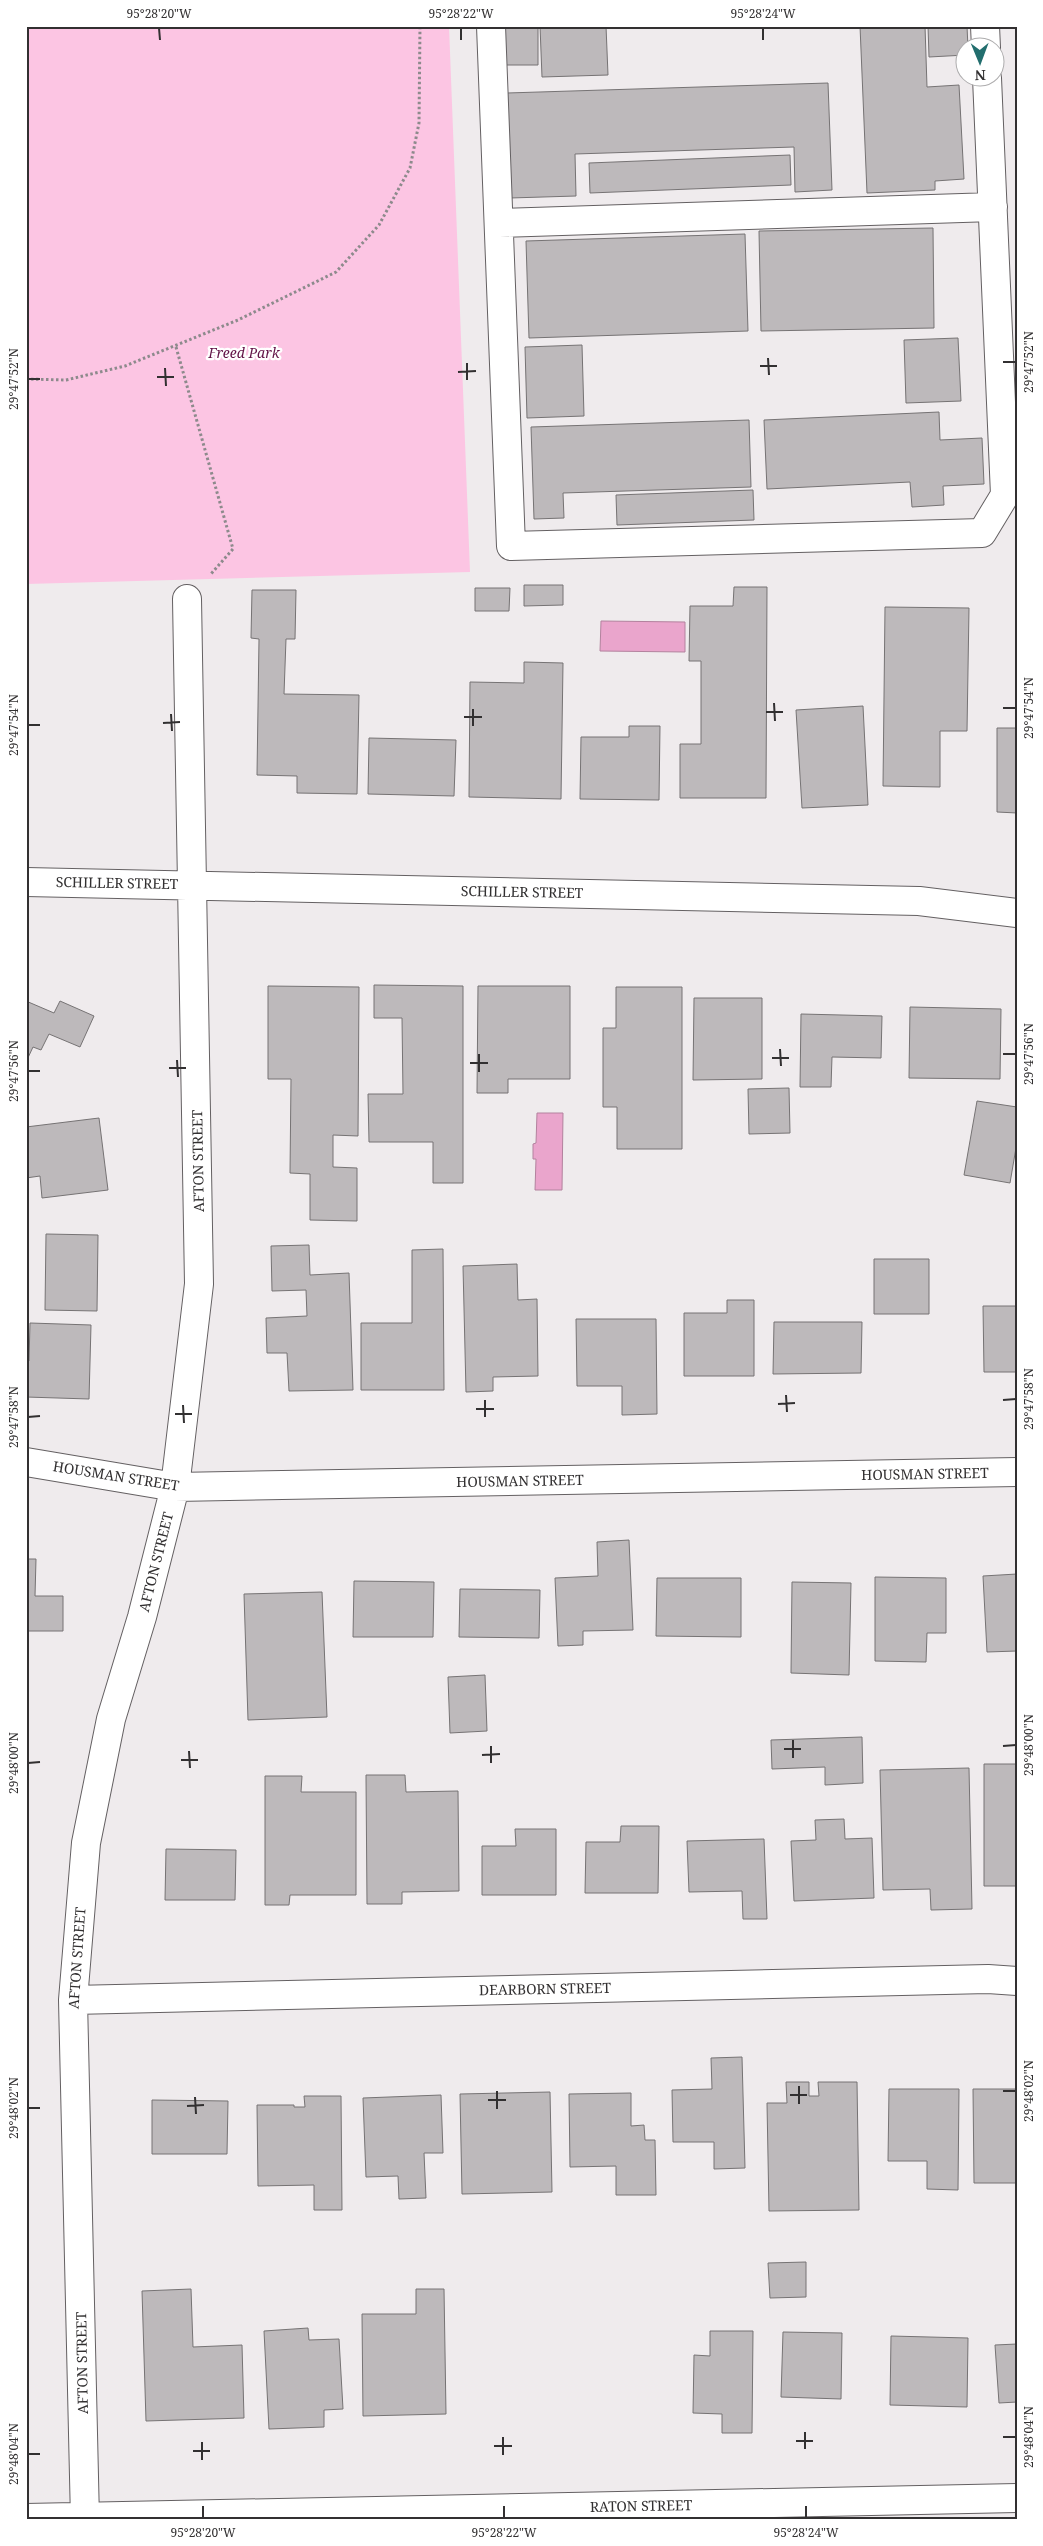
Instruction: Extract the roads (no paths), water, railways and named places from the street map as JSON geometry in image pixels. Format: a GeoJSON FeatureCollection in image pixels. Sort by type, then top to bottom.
{"type":"FeatureCollection","features":[{"type":"Feature","properties":{"kind":"street"},"geometry":{"type":"LineString","coordinates":[[491,26],[511,546],[982,533],[1005,495],[988,88]]}},
{"type":"Feature","properties":{"kind":"street"},"geometry":{"type":"LineString","coordinates":[[499,223],[993,208]]}},
{"type":"Feature","properties":{"kind":"street","name":"AFTON STREET"},"geometry":{"type":"LineString","coordinates":[[85,2518],[73,2000],[86,1843],[111,1719],[142,1617],[175,1487],[199,1284],[200,1212],[191,884],[187,599]]}},
{"type":"Feature","properties":{"kind":"street","name":"SCHILLER STREET"},"geometry":{"type":"LineString","coordinates":[[26,882],[191,884],[919,901],[1017,913]]}},
{"type":"Feature","properties":{"kind":"street","name":"HOUSMAN STREET"},"geometry":{"type":"LineString","coordinates":[[26,1462],[175,1487],[1017,1472]]}},
{"type":"Feature","properties":{"kind":"street","name":"DEARBORN STREET"},"geometry":{"type":"LineString","coordinates":[[73,2000],[968,1980],[1017,1982]]}},
{"type":"Feature","properties":{"kind":"street","name":"RATON STREET"},"geometry":{"type":"LineString","coordinates":[[26,2518],[1017,2498]]}},
{"type":"Feature","properties":{"kind":"park label","name":"Freed Park"},"geometry":{"type":"Point","coordinates":[244,353]}}]}
